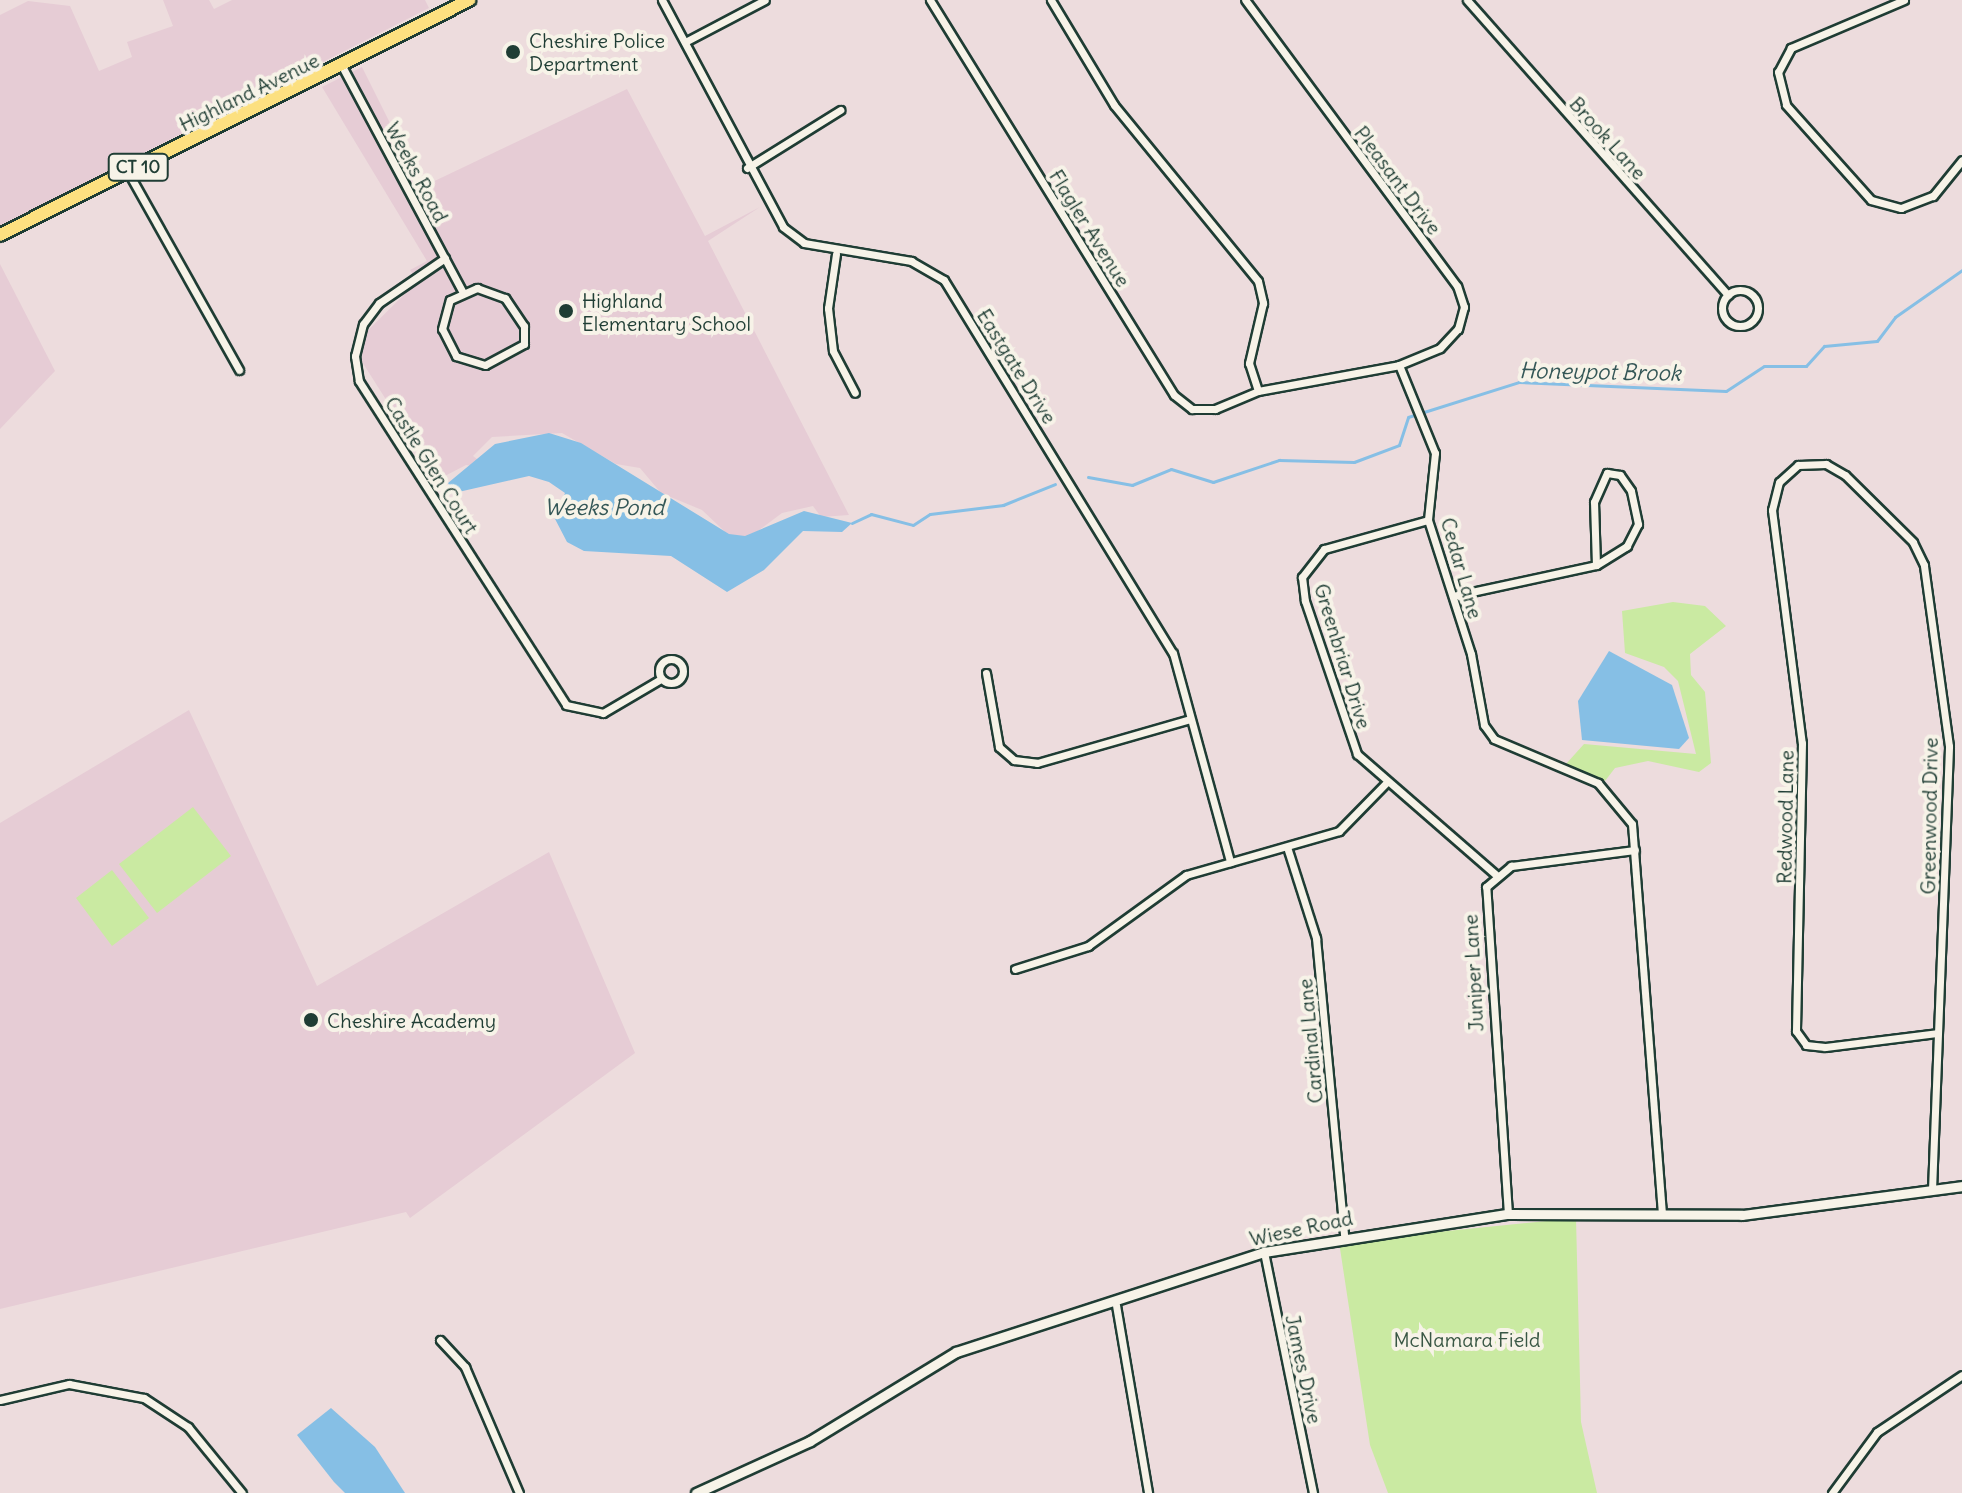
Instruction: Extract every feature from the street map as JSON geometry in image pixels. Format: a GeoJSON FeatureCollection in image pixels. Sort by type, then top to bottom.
{"type":"FeatureCollection","features":[{"type":"Feature","properties":{"kind":"highway","name":"Highland Avenue"},"geometry":{"type":"LineString","coordinates":[[0,235],[343,68],[469,0]]}},
{"type":"Feature","properties":{"kind":"street","name":"Eastgate Drive"},"geometry":{"type":"LineString","coordinates":[[662,0],[747,168],[783,227],[836,254],[911,261],[944,280],[1157,623],[1190,719],[1230,862]]}},
{"type":"Feature","properties":{"kind":"street"},"geometry":{"type":"LineString","coordinates":[[685,42],[765,0]]}},
{"type":"Feature","properties":{"kind":"street","name":"Flagler Avenue"},"geometry":{"type":"LineString","coordinates":[[930,0],[1174,395],[1192,409],[1215,409],[1258,391]]}},
{"type":"Feature","properties":{"kind":"street"},"geometry":{"type":"LineString","coordinates":[[1051,0],[1120,113],[1258,281],[1263,303],[1249,363],[1258,391],[1399,365]]}},
{"type":"Feature","properties":{"kind":"street","name":"Pleasant Drive"},"geometry":{"type":"LineString","coordinates":[[1245,0],[1457,286],[1464,307],[1458,329],[1440,348],[1399,365]]}},
{"type":"Feature","properties":{"kind":"street","name":"Brook Lane"},"geometry":{"type":"LineString","coordinates":[[1467,0],[1728,295],[1728,320],[1754,319],[1757,302],[1750,293],[1728,295]]}},
{"type":"Feature","properties":{"kind":"street"},"geometry":{"type":"LineString","coordinates":[[1904,0],[1791,48],[1778,72],[1786,105],[1871,200],[1901,208],[1933,196],[1962,160]]}},
{"type":"Feature","properties":{"kind":"street","name":"Weeks Road"},"geometry":{"type":"LineString","coordinates":[[343,68],[462,291]]}},
{"type":"Feature","properties":{"kind":"street"},"geometry":{"type":"LineString","coordinates":[[747,168],[840,110]]}},
{"type":"Feature","properties":{"kind":"street"},"geometry":{"type":"LineString","coordinates":[[128,172],[239,370]]}},
{"type":"Feature","properties":{"kind":"street"},"geometry":{"type":"LineString","coordinates":[[836,254],[830,322],[833,351],[855,393]]}},
{"type":"Feature","properties":{"kind":"street","name":"Castle Glen Court"},"geometry":{"type":"LineString","coordinates":[[445,258],[379,303],[363,324],[355,356],[359,381],[566,705],[603,713],[661,679]]}},
{"type":"Feature","properties":{"kind":"street"},"geometry":{"type":"LineString","coordinates":[[462,291],[505,298],[524,326],[524,344],[485,365],[456,356],[442,329],[450,300],[462,291]]}},
{"type":"Feature","properties":{"kind":"street","name":"Cedar Lane"},"geometry":{"type":"LineString","coordinates":[[1399,365],[1435,453],[1428,520],[1453,596],[1484,725],[1494,739],[1598,783],[1632,824],[1662,1211]]}},
{"type":"Feature","properties":{"kind":"street","name":"Greenwood Drive"},"geometry":{"type":"LineString","coordinates":[[1798,465],[1826,464],[1845,475],[1913,542],[1924,565],[1949,746],[1932,1190]]}},
{"type":"Feature","properties":{"kind":"street","name":"Redwood Lane"},"geometry":{"type":"LineString","coordinates":[[1798,465],[1779,482],[1772,510],[1802,743],[1796,1031],[1806,1045],[1825,1047],[1937,1033]]}},
{"type":"Feature","properties":{"kind":"street"},"geometry":{"type":"LineString","coordinates":[[1453,596],[1596,565],[1627,546],[1638,524],[1620,475],[1607,473],[1598,482],[1596,565]]}},
{"type":"Feature","properties":{"kind":"street","name":"Greenbriar Drive"},"geometry":{"type":"LineString","coordinates":[[1428,520],[1324,549],[1302,577],[1357,754],[1386,783],[1496,875]]}},
{"type":"Feature","properties":{"kind":"street"},"geometry":{"type":"LineString","coordinates":[[986,673],[999,747],[1014,760],[1037,763],[1190,719]]}},
{"type":"Feature","properties":{"kind":"street"},"geometry":{"type":"LineString","coordinates":[[1949,746],[1962,746]]}},
{"type":"Feature","properties":{"kind":"street"},"geometry":{"type":"LineString","coordinates":[[1015,969],[1088,946],[1157,890],[1230,862],[1339,831],[1386,783]]}},
{"type":"Feature","properties":{"kind":"street","name":"Cardinal Lane"},"geometry":{"type":"LineString","coordinates":[[1287,847],[1316,938],[1344,1236]]}},
{"type":"Feature","properties":{"kind":"street"},"geometry":{"type":"LineString","coordinates":[[1496,875],[1635,850]]}},
{"type":"Feature","properties":{"kind":"street","name":"Juniper Lane"},"geometry":{"type":"LineString","coordinates":[[1496,875],[1486,887],[1483,922],[1508,1214]]}},
{"type":"Feature","properties":{"kind":"street","name":"Wiese Road"},"geometry":{"type":"LineString","coordinates":[[696,1493],[810,1441],[956,1352],[1116,1305],[1264,1252],[1344,1236],[1508,1214],[1787,1212],[1962,1186]]}},
{"type":"Feature","properties":{"kind":"street","name":"James Drive"},"geometry":{"type":"LineString","coordinates":[[1264,1252],[1313,1493]]}},
{"type":"Feature","properties":{"kind":"street"},"geometry":{"type":"LineString","coordinates":[[1116,1305],[1148,1493]]}},
{"type":"Feature","properties":{"kind":"street"},"geometry":{"type":"LineString","coordinates":[[440,1340],[465,1367],[519,1493]]}},
{"type":"Feature","properties":{"kind":"street"},"geometry":{"type":"LineString","coordinates":[[1832,1493],[1877,1432],[1962,1375]]}},
{"type":"Feature","properties":{"kind":"street"},"geometry":{"type":"LineString","coordinates":[[0,1400],[69,1384],[144,1398],[188,1427],[242,1493]]}},
{"type":"Feature","properties":{"kind":"shaded area"},"geometry":{"type":"Polygon","coordinates":[[[163,0],[209,0],[214,9],[232,0],[425,0],[429,8],[0,226],[0,15],[28,1],[70,6],[99,71],[132,57],[127,42],[173,26],[163,0]]]}},
{"type":"Feature","properties":{"kind":"shaded area","name":"Highland Elementary School"},"geometry":{"type":"Polygon","coordinates":[[[362,67],[422,187],[627,89],[705,236],[760,207],[708,241],[849,515],[821,517],[813,506],[782,513],[739,545],[702,510],[661,493],[640,468],[616,464],[562,433],[492,437],[473,456],[489,468],[466,465],[437,480],[352,346],[418,281],[410,270],[427,261],[322,87],[362,67]]]}},
{"type":"Feature","properties":{"kind":"shaded area"},"geometry":{"type":"Polygon","coordinates":[[[0,264],[55,371],[0,429],[0,264]]]}},
{"type":"Feature","properties":{"kind":"shaded area","name":"Cheshire Academy"},"geometry":{"type":"Polygon","coordinates":[[[189,710],[317,986],[549,852],[635,1053],[410,1218],[406,1212],[0,1309],[0,823],[189,710]]]}},
{"type":"Feature","properties":{"kind":"green space"},"geometry":{"type":"Polygon","coordinates":[[[1673,602],[1705,606],[1726,626],[1690,654],[1691,675],[1705,692],[1711,763],[1699,772],[1648,761],[1615,768],[1605,781],[1566,764],[1584,744],[1696,754],[1678,681],[1664,667],[1625,653],[1622,611],[1673,602]]]}},
{"type":"Feature","properties":{"kind":"green space"},"geometry":{"type":"Polygon","coordinates":[[[193,807],[231,856],[157,913],[119,864],[193,807]]]}},
{"type":"Feature","properties":{"kind":"green space"},"geometry":{"type":"Polygon","coordinates":[[[112,870],[149,918],[112,946],[76,898],[112,870]]]}},
{"type":"Feature","properties":{"kind":"green space","name":"McNamara Field"},"geometry":{"type":"Polygon","coordinates":[[[1576,1218],[1581,1422],[1597,1493],[1388,1493],[1370,1445],[1339,1242],[1576,1218]]]}},
{"type":"Feature","properties":{"kind":"water","name":"Weeks Pond"},"geometry":{"type":"Polygon","coordinates":[[[549,433],[581,443],[729,534],[745,536],[804,511],[852,523],[842,532],[803,531],[764,570],[727,592],[671,556],[584,551],[567,542],[554,517],[565,493],[549,482],[529,476],[454,493],[448,483],[495,444],[549,433]]]}},
{"type":"Feature","properties":{"kind":"water"},"geometry":{"type":"Polygon","coordinates":[[[1609,651],[1672,685],[1689,738],[1679,749],[1582,740],[1578,701],[1609,651]]]}},
{"type":"Feature","properties":{"kind":"water"},"geometry":{"type":"Polygon","coordinates":[[[331,1408],[375,1447],[405,1493],[345,1493],[334,1482],[297,1435],[331,1408]]]}},
{"type":"Feature","properties":{"kind":"waterway","name":"Honeypot Brook"},"geometry":{"type":"LineString","coordinates":[[1088,477],[1132,485],[1171,469],[1213,482],[1279,460],[1354,462],[1399,445],[1408,417],[1519,382],[1726,391],[1764,366],[1806,366],[1824,346],[1877,341],[1895,317],[1962,270]]}},
{"type":"Feature","properties":{"kind":"waterway","name":"Honeypot Brook"},"geometry":{"type":"LineString","coordinates":[[852,523],[871,514],[913,525],[930,514],[1003,505],[1055,484]]}},
{"type":"Feature","properties":{"kind":"place","name":"Cheshire Police Department"},"geometry":{"type":"Point","coordinates":[513,52]}},
{"type":"Feature","properties":{"kind":"place","name":"Highland Elementary School"},"geometry":{"type":"Point","coordinates":[566,311]}},
{"type":"Feature","properties":{"kind":"place","name":"Cheshire Academy"},"geometry":{"type":"Point","coordinates":[311,1020]}}]}
